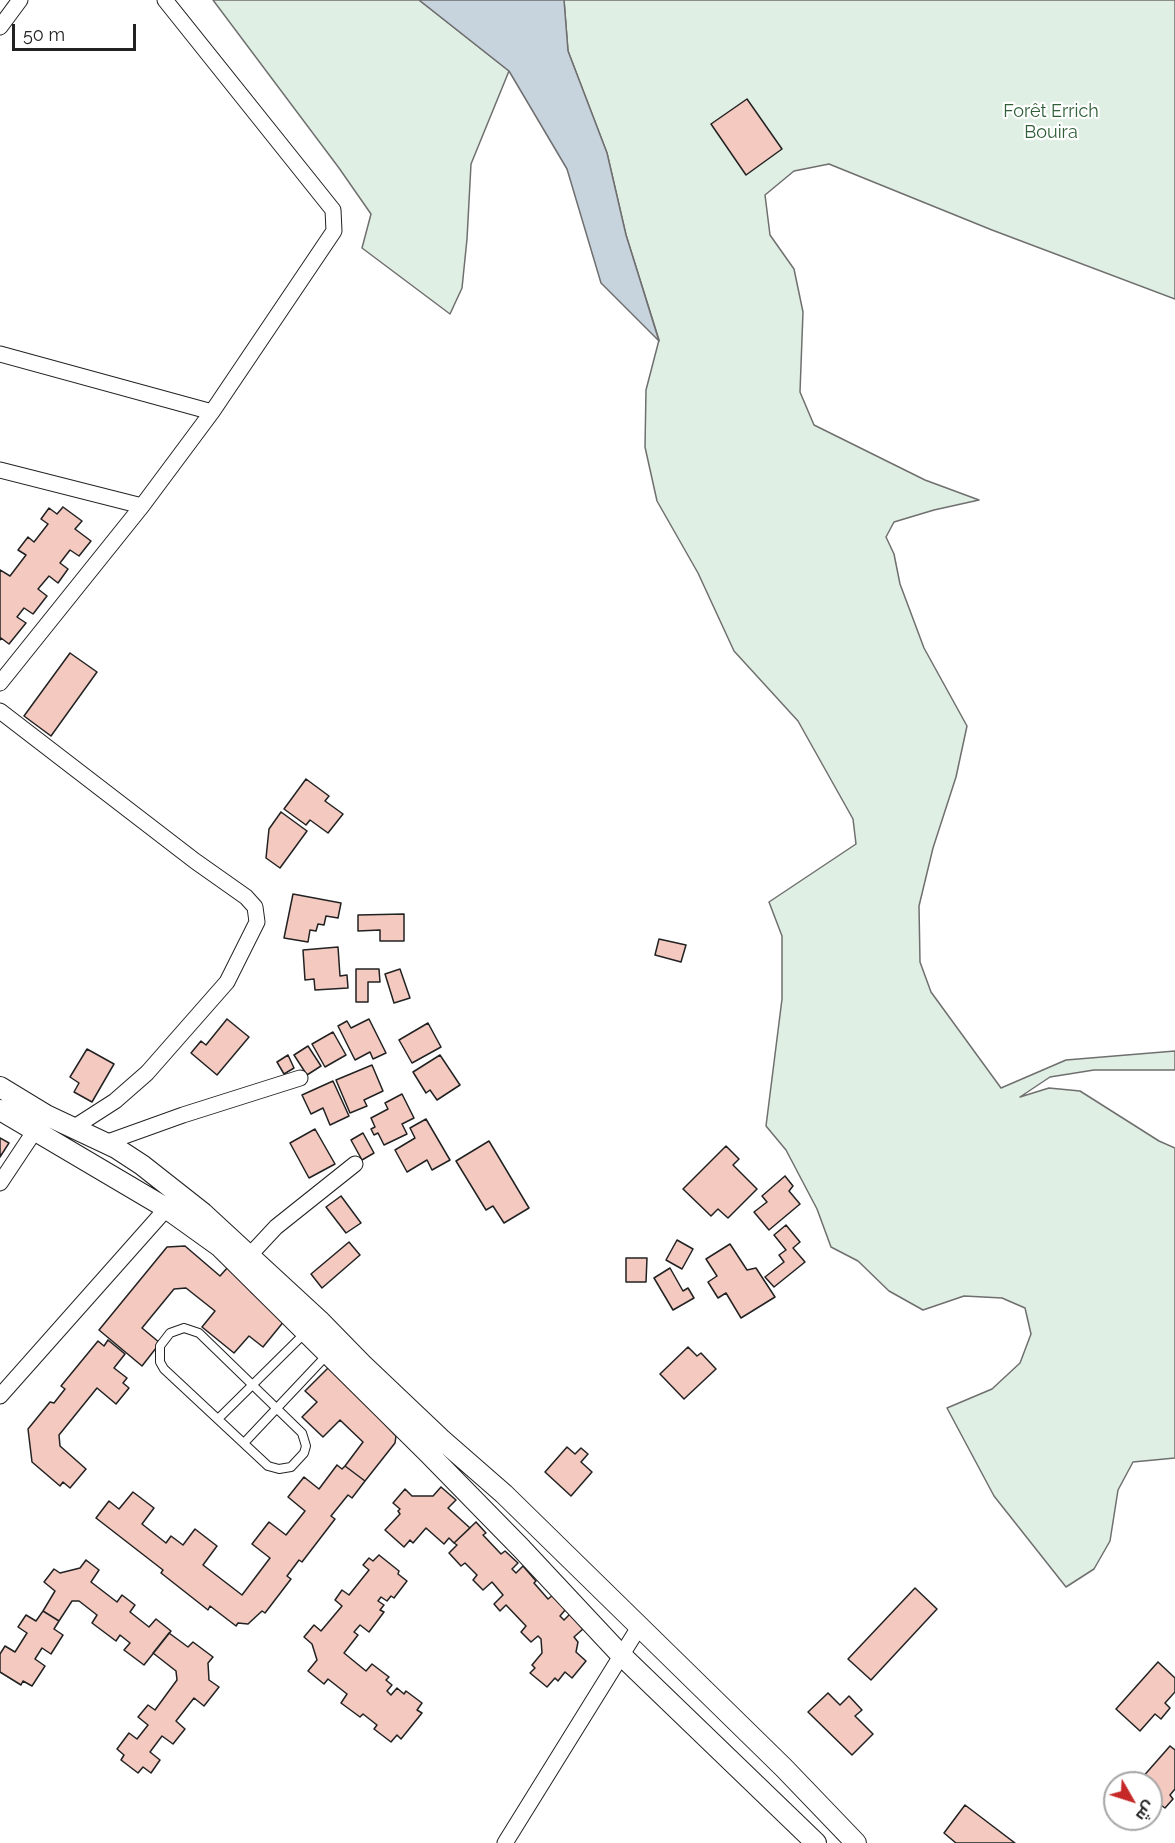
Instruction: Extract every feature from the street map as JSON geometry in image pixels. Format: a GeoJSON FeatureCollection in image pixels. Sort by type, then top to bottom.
{"type":"FeatureCollection","features":[{"type":"Feature","properties":{"kind":"street"},"geometry":{"type":"LineString","coordinates":[[0,27],[20,0]]}},
{"type":"Feature","properties":{"kind":"street"},"geometry":{"type":"LineString","coordinates":[[0,683],[142,506],[212,412],[334,231],[333,210],[165,0]]}},
{"type":"Feature","properties":{"kind":"street"},"geometry":{"type":"LineString","coordinates":[[0,354],[212,412]]}},
{"type":"Feature","properties":{"kind":"street"},"geometry":{"type":"LineString","coordinates":[[0,470],[142,506]]}},
{"type":"Feature","properties":{"kind":"street"},"geometry":{"type":"LineString","coordinates":[[0,711],[195,861],[246,897],[255,907],[257,922],[226,982],[147,1074],[115,1101],[73,1128]]}},
{"type":"Feature","properties":{"kind":"street"},"geometry":{"type":"LineString","coordinates":[[105,1143],[183,1115],[300,1078]]}},
{"type":"Feature","properties":{"kind":"street"},"geometry":{"type":"LineString","coordinates":[[0,1087],[46,1115],[105,1143],[142,1165],[180,1194],[249,1256],[621,1655],[816,1843]]}},
{"type":"Feature","properties":{"kind":"street"},"geometry":{"type":"LineString","coordinates":[[0,1110],[166,1208],[219,1246],[312,1326]]}},
{"type":"Feature","properties":{"kind":"street"},"geometry":{"type":"LineString","coordinates":[[0,1183],[46,1115]]}},
{"type":"Feature","properties":{"kind":"street"},"geometry":{"type":"LineString","coordinates":[[249,1256],[276,1227],[355,1164]]}},
{"type":"Feature","properties":{"kind":"street"},"geometry":{"type":"LineString","coordinates":[[0,1396],[180,1194]]}},
{"type":"Feature","properties":{"kind":"street"},"geometry":{"type":"LineString","coordinates":[[334,1348],[504,1494],[784,1768],[856,1843]]}},
{"type":"Feature","properties":{"kind":"street"},"geometry":{"type":"LineString","coordinates":[[505,1843],[639,1627]]}},
{"type":"Feature","properties":{"kind":"street"},"geometry":{"type":"LineString","coordinates":[[647,1680],[668,1655]]}},
{"type":"Feature","properties":{"kind":"lane"},"geometry":{"type":"LineString","coordinates":[[218,1419],[312,1326]]}},
{"type":"Feature","properties":{"kind":"lane"},"geometry":{"type":"LineString","coordinates":[[184,1328],[200,1333],[253,1384],[302,1433],[305,1439],[306,1446],[301,1459],[291,1467],[273,1468],[263,1462],[164,1369],[160,1362],[160,1346],[170,1333],[184,1328]]}},
{"type":"Feature","properties":{"kind":"lane"},"geometry":{"type":"LineString","coordinates":[[243,1443],[334,1348]]}},
{"type":"Feature","properties":{"kind":"green space"},"geometry":{"type":"Polygon","coordinates":[[[213,0],[419,0],[509,71],[471,164],[462,288],[450,314],[362,248],[371,214],[213,0]]]}},
{"type":"Feature","properties":{"kind":"green space","name":"Forêt Errich Bouira"},"geometry":{"type":"Polygon","coordinates":[[[564,0],[1175,0],[1175,299],[992,230],[829,164],[794,171],[765,195],[770,235],[794,269],[803,312],[800,392],[814,425],[925,480],[979,500],[894,522],[886,537],[894,554],[900,584],[924,648],[967,726],[956,777],[933,848],[919,906],[920,962],[931,992],[1001,1088],[1066,1060],[1175,1051],[1175,1070],[1094,1070],[1050,1077],[1020,1097],[1049,1088],[1080,1091],[1159,1141],[1175,1148],[1175,1458],[1133,1462],[1118,1490],[1110,1541],[1094,1569],[1066,1587],[994,1496],[947,1408],[992,1389],[1020,1363],[1031,1334],[1025,1308],[1002,1298],[964,1296],[923,1310],[889,1291],[858,1261],[831,1247],[817,1209],[786,1150],[766,1126],[782,999],[782,936],[769,902],[856,844],[853,819],[798,721],[734,651],[698,573],[657,501],[645,447],[646,390],[659,340],[626,235],[607,153],[568,51],[564,0]]]}},
{"type":"Feature","properties":{"kind":"shaded area"},"geometry":{"type":"Polygon","coordinates":[[[419,0],[564,0],[568,51],[607,153],[626,235],[659,341],[601,283],[567,169],[509,71],[419,0]]]}},
{"type":"Feature","properties":{"kind":"building"},"geometry":{"type":"Polygon","coordinates":[[[747,99],[782,149],[746,175],[711,124],[747,99]]]}},
{"type":"Feature","properties":{"kind":"building"},"geometry":{"type":"Polygon","coordinates":[[[63,507],[82,521],[75,529],[91,541],[79,556],[70,550],[60,563],[68,569],[58,583],[49,576],[38,589],[47,596],[33,614],[24,608],[17,617],[26,623],[9,644],[1,638],[0,640],[0,570],[10,576],[26,555],[18,550],[28,537],[34,542],[48,524],[41,519],[49,508],[57,514],[63,507]]]}},
{"type":"Feature","properties":{"kind":"building"},"geometry":{"type":"Polygon","coordinates":[[[70,653],[97,672],[51,736],[24,716],[70,653]]]}},
{"type":"Feature","properties":{"kind":"building"},"geometry":{"type":"Polygon","coordinates":[[[306,779],[329,796],[325,801],[343,814],[328,833],[310,820],[306,825],[284,809],[306,779]]]}},
{"type":"Feature","properties":{"kind":"building"},"geometry":{"type":"Polygon","coordinates":[[[281,812],[307,831],[280,868],[266,858],[269,829],[281,812]]]}},
{"type":"Feature","properties":{"kind":"building"},"geometry":{"type":"Polygon","coordinates":[[[293,894],[341,903],[338,918],[326,916],[324,925],[318,924],[316,931],[310,930],[308,942],[284,938],[293,894]]]}},
{"type":"Feature","properties":{"kind":"building"},"geometry":{"type":"Polygon","coordinates":[[[404,914],[404,941],[380,941],[380,930],[358,931],[358,915],[404,914]]]}},
{"type":"Feature","properties":{"kind":"building"},"geometry":{"type":"Polygon","coordinates":[[[659,939],[686,945],[681,962],[655,955],[659,939]]]}},
{"type":"Feature","properties":{"kind":"building"},"geometry":{"type":"Polygon","coordinates":[[[338,947],[340,976],[347,975],[348,988],[315,990],[314,979],[305,980],[303,950],[338,947]]]}},
{"type":"Feature","properties":{"kind":"building"},"geometry":{"type":"Polygon","coordinates":[[[356,969],[379,969],[380,982],[368,982],[368,1002],[356,1002],[356,969]]]}},
{"type":"Feature","properties":{"kind":"building"},"geometry":{"type":"Polygon","coordinates":[[[400,969],[410,998],[394,1003],[385,974],[400,969]]]}},
{"type":"Feature","properties":{"kind":"building"},"geometry":{"type":"Polygon","coordinates":[[[227,1019],[249,1037],[217,1075],[191,1053],[201,1041],[206,1045],[227,1019]]]}},
{"type":"Feature","properties":{"kind":"building"},"geometry":{"type":"Polygon","coordinates":[[[369,1019],[386,1053],[373,1059],[370,1052],[355,1060],[338,1026],[347,1021],[351,1028],[369,1019]]]}},
{"type":"Feature","properties":{"kind":"building"},"geometry":{"type":"Polygon","coordinates":[[[428,1023],[441,1047],[412,1063],[399,1040],[428,1023]]]}},
{"type":"Feature","properties":{"kind":"building"},"geometry":{"type":"Polygon","coordinates":[[[333,1032],[346,1055],[325,1067],[312,1044],[333,1032]]]}},
{"type":"Feature","properties":{"kind":"building"},"geometry":{"type":"Polygon","coordinates":[[[308,1046],[321,1066],[307,1075],[294,1055],[308,1046]]]}},
{"type":"Feature","properties":{"kind":"building"},"geometry":{"type":"Polygon","coordinates":[[[87,1049],[114,1064],[92,1102],[74,1092],[79,1083],[70,1077],[87,1049]]]}},
{"type":"Feature","properties":{"kind":"building"},"geometry":{"type":"Polygon","coordinates":[[[288,1055],[294,1068],[284,1074],[277,1062],[288,1055]]]}},
{"type":"Feature","properties":{"kind":"building"},"geometry":{"type":"Polygon","coordinates":[[[440,1055],[460,1085],[437,1100],[430,1090],[426,1093],[413,1072],[440,1055]]]}},
{"type":"Feature","properties":{"kind":"building"},"geometry":{"type":"Polygon","coordinates":[[[372,1065],[383,1091],[364,1100],[367,1106],[350,1113],[336,1080],[372,1065]]]}},
{"type":"Feature","properties":{"kind":"building"},"geometry":{"type":"Polygon","coordinates":[[[333,1081],[349,1116],[330,1125],[323,1108],[311,1114],[302,1095],[333,1081]]]}},
{"type":"Feature","properties":{"kind":"building"},"geometry":{"type":"Polygon","coordinates":[[[402,1094],[414,1118],[402,1124],[407,1134],[384,1145],[378,1133],[374,1135],[371,1129],[375,1127],[371,1118],[388,1109],[385,1103],[402,1094]]]}},
{"type":"Feature","properties":{"kind":"building"},"geometry":{"type":"Polygon","coordinates":[[[426,1119],[450,1160],[432,1170],[427,1160],[407,1172],[395,1150],[415,1138],[410,1128],[426,1119]]]}},
{"type":"Feature","properties":{"kind":"building"},"geometry":{"type":"Polygon","coordinates":[[[315,1129],[335,1164],[309,1178],[290,1143],[315,1129]]]}},
{"type":"Feature","properties":{"kind":"building"},"geometry":{"type":"Polygon","coordinates":[[[363,1133],[374,1153],[362,1160],[351,1140],[363,1133]]]}},
{"type":"Feature","properties":{"kind":"building"},"geometry":{"type":"Polygon","coordinates":[[[0,1138],[9,1143],[0,1157],[0,1138]]]}},
{"type":"Feature","properties":{"kind":"building"},"geometry":{"type":"Polygon","coordinates":[[[489,1141],[529,1208],[504,1223],[493,1206],[486,1210],[456,1161],[489,1141]]]}},
{"type":"Feature","properties":{"kind":"building"},"geometry":{"type":"Polygon","coordinates":[[[726,1146],[739,1159],[733,1165],[757,1189],[728,1218],[718,1209],[711,1216],[683,1189],[726,1146]]]}},
{"type":"Feature","properties":{"kind":"building"},"geometry":{"type":"Polygon","coordinates":[[[785,1176],[793,1186],[789,1191],[800,1204],[769,1230],[754,1212],[767,1202],[762,1196],[785,1176]]]}},
{"type":"Feature","properties":{"kind":"building"},"geometry":{"type":"Polygon","coordinates":[[[341,1196],[361,1223],[346,1233],[326,1207],[341,1196]]]}},
{"type":"Feature","properties":{"kind":"building"},"geometry":{"type":"Polygon","coordinates":[[[786,1225],[800,1242],[793,1248],[805,1262],[774,1287],[765,1277],[784,1262],[779,1255],[786,1250],[774,1235],[786,1225]]]}},
{"type":"Feature","properties":{"kind":"building"},"geometry":{"type":"Polygon","coordinates":[[[677,1240],[693,1249],[682,1269],[666,1260],[677,1240]]]}},
{"type":"Feature","properties":{"kind":"building"},"geometry":{"type":"Polygon","coordinates":[[[349,1242],[360,1255],[322,1288],[311,1274],[349,1242]]]}},
{"type":"Feature","properties":{"kind":"building"},"geometry":{"type":"Polygon","coordinates":[[[730,1244],[747,1270],[756,1268],[775,1297],[741,1318],[726,1293],[718,1298],[708,1282],[717,1276],[706,1259],[730,1244]]]}},
{"type":"Feature","properties":{"kind":"building"},"geometry":{"type":"Polygon","coordinates":[[[185,1246],[220,1276],[228,1267],[254,1288],[251,1292],[285,1320],[263,1347],[249,1336],[234,1353],[202,1327],[215,1311],[186,1288],[174,1289],[142,1328],[160,1343],[142,1366],[99,1330],[167,1247],[185,1246]]]}},
{"type":"Feature","properties":{"kind":"building"},"geometry":{"type":"Polygon","coordinates":[[[626,1258],[647,1258],[646,1282],[626,1282],[626,1258]]]}},
{"type":"Feature","properties":{"kind":"building"},"geometry":{"type":"Polygon","coordinates":[[[670,1268],[683,1291],[688,1288],[694,1298],[673,1310],[654,1278],[670,1268]]]}},
{"type":"Feature","properties":{"kind":"building"},"geometry":{"type":"Polygon","coordinates":[[[108,1340],[125,1354],[114,1368],[127,1378],[123,1383],[129,1388],[116,1404],[97,1388],[59,1435],[60,1446],[86,1469],[70,1488],[63,1482],[60,1486],[32,1462],[28,1429],[50,1402],[54,1403],[65,1389],[61,1386],[98,1341],[104,1346],[108,1340]]]}},
{"type":"Feature","properties":{"kind":"building"},"geometry":{"type":"Polygon","coordinates":[[[688,1347],[697,1356],[701,1353],[716,1369],[684,1399],[660,1374],[688,1347]]]}},
{"type":"Feature","properties":{"kind":"building"},"geometry":{"type":"Polygon","coordinates":[[[330,1366],[396,1436],[395,1443],[365,1481],[345,1466],[363,1442],[340,1420],[323,1437],[302,1417],[317,1402],[305,1391],[330,1366]]]}},
{"type":"Feature","properties":{"kind":"building"},"geometry":{"type":"Polygon","coordinates":[[[567,1447],[575,1454],[581,1448],[588,1454],[581,1462],[592,1472],[571,1496],[545,1472],[567,1447]]]}},
{"type":"Feature","properties":{"kind":"building"},"geometry":{"type":"Polygon","coordinates":[[[337,1465],[342,1469],[345,1466],[365,1481],[352,1498],[348,1495],[331,1516],[335,1519],[302,1562],[299,1560],[287,1576],[291,1579],[265,1613],[262,1611],[248,1624],[238,1623],[236,1626],[210,1606],[208,1610],[161,1573],[163,1570],[96,1518],[109,1501],[119,1509],[133,1492],[154,1508],[142,1524],[166,1543],[171,1536],[183,1545],[195,1529],[217,1546],[203,1565],[242,1595],[270,1558],[252,1544],[269,1522],[286,1535],[305,1511],[288,1497],[304,1477],[319,1489],[337,1465]]]}},
{"type":"Feature","properties":{"kind":"building"},"geometry":{"type":"Polygon","coordinates":[[[441,1487],[456,1500],[448,1508],[470,1528],[454,1543],[449,1538],[444,1544],[426,1528],[413,1543],[410,1540],[404,1547],[385,1530],[400,1514],[398,1511],[400,1509],[393,1503],[405,1489],[412,1496],[433,1496],[441,1487]]]}},
{"type":"Feature","properties":{"kind":"building"},"geometry":{"type":"Polygon","coordinates":[[[476,1522],[486,1533],[483,1535],[501,1554],[505,1551],[518,1563],[512,1569],[516,1573],[523,1566],[548,1599],[553,1595],[566,1609],[560,1616],[564,1620],[570,1614],[583,1629],[574,1637],[578,1642],[576,1652],[586,1661],[572,1678],[565,1672],[558,1681],[555,1678],[547,1687],[530,1673],[535,1668],[532,1665],[542,1653],[541,1639],[538,1636],[531,1642],[521,1632],[526,1626],[506,1605],[500,1611],[494,1604],[503,1595],[492,1582],[483,1590],[473,1580],[477,1575],[465,1563],[461,1566],[449,1553],[457,1545],[454,1543],[476,1522]]]}},
{"type":"Feature","properties":{"kind":"building"},"geometry":{"type":"Polygon","coordinates":[[[379,1555],[399,1571],[398,1574],[407,1581],[394,1598],[391,1596],[387,1601],[381,1597],[378,1601],[384,1605],[380,1610],[384,1612],[369,1632],[360,1625],[354,1632],[358,1635],[344,1653],[366,1671],[372,1664],[389,1677],[386,1680],[392,1685],[387,1691],[391,1695],[397,1688],[404,1694],[406,1691],[422,1703],[417,1710],[422,1713],[401,1739],[397,1735],[391,1742],[374,1729],[377,1725],[363,1714],[360,1717],[341,1703],[347,1694],[328,1679],[324,1684],[308,1671],[317,1660],[312,1644],[304,1637],[314,1625],[321,1631],[342,1606],[335,1600],[342,1590],[349,1595],[369,1570],[363,1565],[369,1558],[373,1561],[379,1555]]]}},
{"type":"Feature","properties":{"kind":"building"},"geometry":{"type":"Polygon","coordinates":[[[86,1560],[99,1570],[91,1582],[117,1602],[122,1595],[135,1605],[130,1612],[149,1627],[156,1619],[171,1631],[144,1665],[124,1650],[130,1643],[120,1635],[116,1641],[92,1623],[97,1615],[79,1601],[72,1601],[59,1621],[43,1611],[55,1591],[44,1582],[54,1569],[60,1573],[80,1568],[86,1560]]]}},
{"type":"Feature","properties":{"kind":"building"},"geometry":{"type":"Polygon","coordinates":[[[915,1588],[937,1609],[871,1680],[848,1659],[915,1588]]]}},
{"type":"Feature","properties":{"kind":"building"},"geometry":{"type":"Polygon","coordinates":[[[43,1611],[59,1621],[54,1629],[63,1635],[51,1654],[42,1648],[35,1659],[45,1666],[32,1686],[23,1681],[21,1685],[0,1672],[0,1654],[5,1646],[15,1652],[27,1633],[18,1627],[26,1615],[36,1621],[43,1611]]]}},
{"type":"Feature","properties":{"kind":"building"},"geometry":{"type":"Polygon","coordinates":[[[169,1633],[188,1647],[193,1642],[213,1657],[208,1663],[209,1680],[219,1687],[204,1706],[194,1698],[176,1721],[185,1729],[173,1744],[162,1736],[150,1752],[160,1760],[151,1773],[143,1767],[138,1773],[121,1760],[124,1755],[117,1749],[129,1733],[137,1739],[148,1725],[138,1717],[148,1705],[155,1710],[177,1680],[176,1671],[153,1653],[169,1633]]]}},
{"type":"Feature","properties":{"kind":"building"},"geometry":{"type":"Polygon","coordinates":[[[1158,1662],[1175,1678],[1175,1692],[1165,1703],[1170,1708],[1161,1719],[1155,1714],[1140,1731],[1116,1709],[1158,1662]]]}},
{"type":"Feature","properties":{"kind":"building"},"geometry":{"type":"Polygon","coordinates":[[[828,1693],[840,1705],[849,1696],[862,1710],[855,1716],[873,1734],[852,1755],[808,1712],[828,1693]]]}},
{"type":"Feature","properties":{"kind":"building"},"geometry":{"type":"Polygon","coordinates":[[[1170,1746],[1175,1750],[1175,1789],[1170,1795],[1173,1799],[1165,1808],[1163,1806],[1163,1771],[1148,1771],[1170,1746]]]}},
{"type":"Feature","properties":{"kind":"building"},"geometry":{"type":"Polygon","coordinates":[[[965,1805],[1015,1843],[956,1843],[944,1833],[965,1805]]]}}]}
